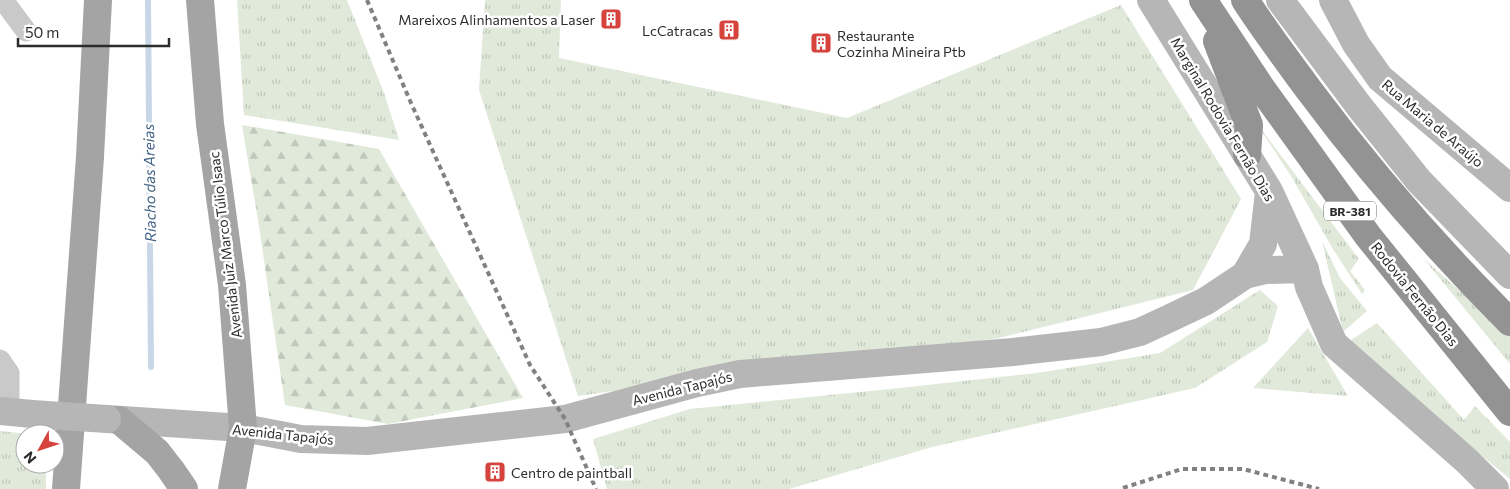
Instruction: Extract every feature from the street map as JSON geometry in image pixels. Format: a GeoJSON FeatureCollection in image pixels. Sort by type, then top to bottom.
{"type":"FeatureCollection","features":[{"type":"Feature","properties":{"kind":"highway","name":"BR-381"},"geometry":{"type":"LineString","coordinates":[[1202,0],[1249,125],[1247,155]]}},
{"type":"Feature","properties":{"kind":"highway","name":"Rodovia Fernão Dias"},"geometry":{"type":"LineString","coordinates":[[1202,0],[1262,89],[1368,236],[1510,412]]}},
{"type":"Feature","properties":{"kind":"highway","name":"BR-381"},"geometry":{"type":"LineString","coordinates":[[1245,0],[1266,32],[1335,125],[1396,200],[1510,322]]}},
{"type":"Feature","properties":{"kind":"main road"},"geometry":{"type":"LineString","coordinates":[[66,489],[90,157],[98,0]]}},
{"type":"Feature","properties":{"kind":"main road","name":"Avenida Juiz Marco Túlio Isaac"},"geometry":{"type":"LineString","coordinates":[[200,0],[210,124],[232,286],[243,428],[232,489]]}},
{"type":"Feature","properties":{"kind":"main road","name":"Marginal Rodovia Fernão Dias"},"geometry":{"type":"LineString","coordinates":[[1151,0],[1269,191],[1305,270],[1309,287],[1334,344],[1467,461],[1495,489]]}},
{"type":"Feature","properties":{"kind":"main road"},"geometry":{"type":"LineString","coordinates":[[1280,0],[1359,106],[1419,181],[1510,275]]}},
{"type":"Feature","properties":{"kind":"main road","name":"Rua Maria de Araújo"},"geometry":{"type":"LineString","coordinates":[[1333,0],[1356,44],[1380,78],[1510,188]]}},
{"type":"Feature","properties":{"kind":"main road","name":"Avenida Tapajós"},"geometry":{"type":"LineString","coordinates":[[1245,275],[1263,244],[1269,191]]}},
{"type":"Feature","properties":{"kind":"main road","name":"Avenida Tapajós"},"geometry":{"type":"LineString","coordinates":[[13,413],[243,428],[301,439],[367,441],[565,419],[697,383],[740,374],[1012,352],[1101,342],[1140,332],[1166,320],[1206,300],[1245,275],[1266,270],[1305,270]]}},
{"type":"Feature","properties":{"kind":"main road"},"geometry":{"type":"LineString","coordinates":[[113,420],[157,452],[184,489]]}},
{"type":"Feature","properties":{"kind":"street"},"geometry":{"type":"LineString","coordinates":[[3,0],[26,32]]}},
{"type":"Feature","properties":{"kind":"street"},"geometry":{"type":"LineString","coordinates":[[0,360],[9,373],[13,413]]}},
{"type":"Feature","properties":{"kind":"green space"},"geometry":{"type":"Polygon","coordinates":[[[237,0],[347,0],[384,93],[399,140],[244,115],[237,0]]]}},
{"type":"Feature","properties":{"kind":"green space"},"geometry":{"type":"Polygon","coordinates":[[[485,0],[561,0],[559,58],[847,118],[1121,5],[1241,199],[1193,290],[999,338],[578,396],[479,90],[485,0]]]}},
{"type":"Feature","properties":{"kind":"green space"},"geometry":{"type":"Polygon","coordinates":[[[1255,121],[1359,259],[1350,271],[1365,290],[1362,294],[1333,249],[1291,176],[1255,121]]]}},
{"type":"Feature","properties":{"kind":"green space"},"geometry":{"type":"Polygon","coordinates":[[[242,125],[379,149],[523,398],[388,424],[285,405],[242,125]]]}},
{"type":"Feature","properties":{"kind":"green space"},"geometry":{"type":"Polygon","coordinates":[[[1322,241],[1340,278],[1367,311],[1343,332],[1322,241]]]}},
{"type":"Feature","properties":{"kind":"green space"},"geometry":{"type":"Polygon","coordinates":[[[1423,258],[1510,336],[1510,364],[1423,258]]]}},
{"type":"Feature","properties":{"kind":"green space"},"geometry":{"type":"Polygon","coordinates":[[[1260,290],[1278,306],[1267,342],[1195,388],[932,447],[789,489],[607,489],[593,439],[690,409],[1037,373],[1160,353],[1260,290]]]}},
{"type":"Feature","properties":{"kind":"green space"},"geometry":{"type":"Polygon","coordinates":[[[1377,323],[1464,420],[1475,406],[1510,442],[1510,479],[1348,342],[1377,323]]]}},
{"type":"Feature","properties":{"kind":"green space"},"geometry":{"type":"Polygon","coordinates":[[[1308,328],[1348,396],[1253,388],[1308,328]]]}},
{"type":"Feature","properties":{"kind":"green space"},"geometry":{"type":"Polygon","coordinates":[[[0,431],[15,433],[15,474],[46,474],[46,489],[0,489],[0,431]]]}},
{"type":"Feature","properties":{"kind":"waterway","name":"Riacho das Areias"},"geometry":{"type":"LineString","coordinates":[[148,0],[151,367]]}},
{"type":"Feature","properties":{"kind":"railway"},"geometry":{"type":"LineString","coordinates":[[367,0],[411,103],[530,365],[565,419],[596,489]]}},
{"type":"Feature","properties":{"kind":"railway"},"geometry":{"type":"LineString","coordinates":[[1123,488],[1182,469],[1243,469],[1319,489]]}},
{"type":"Feature","properties":{"kind":"place","name":"Mareixos Alinhamentos a Laser"},"geometry":{"type":"Point","coordinates":[611,19]}},
{"type":"Feature","properties":{"kind":"place","name":"LcCatracas"},"geometry":{"type":"Point","coordinates":[729,30]}},
{"type":"Feature","properties":{"kind":"place","name":"Restaurante Cozinha Mineira Ptb"},"geometry":{"type":"Point","coordinates":[821,43]}},
{"type":"Feature","properties":{"kind":"place","name":"Centro de paintball"},"geometry":{"type":"Point","coordinates":[495,472]}}]}
